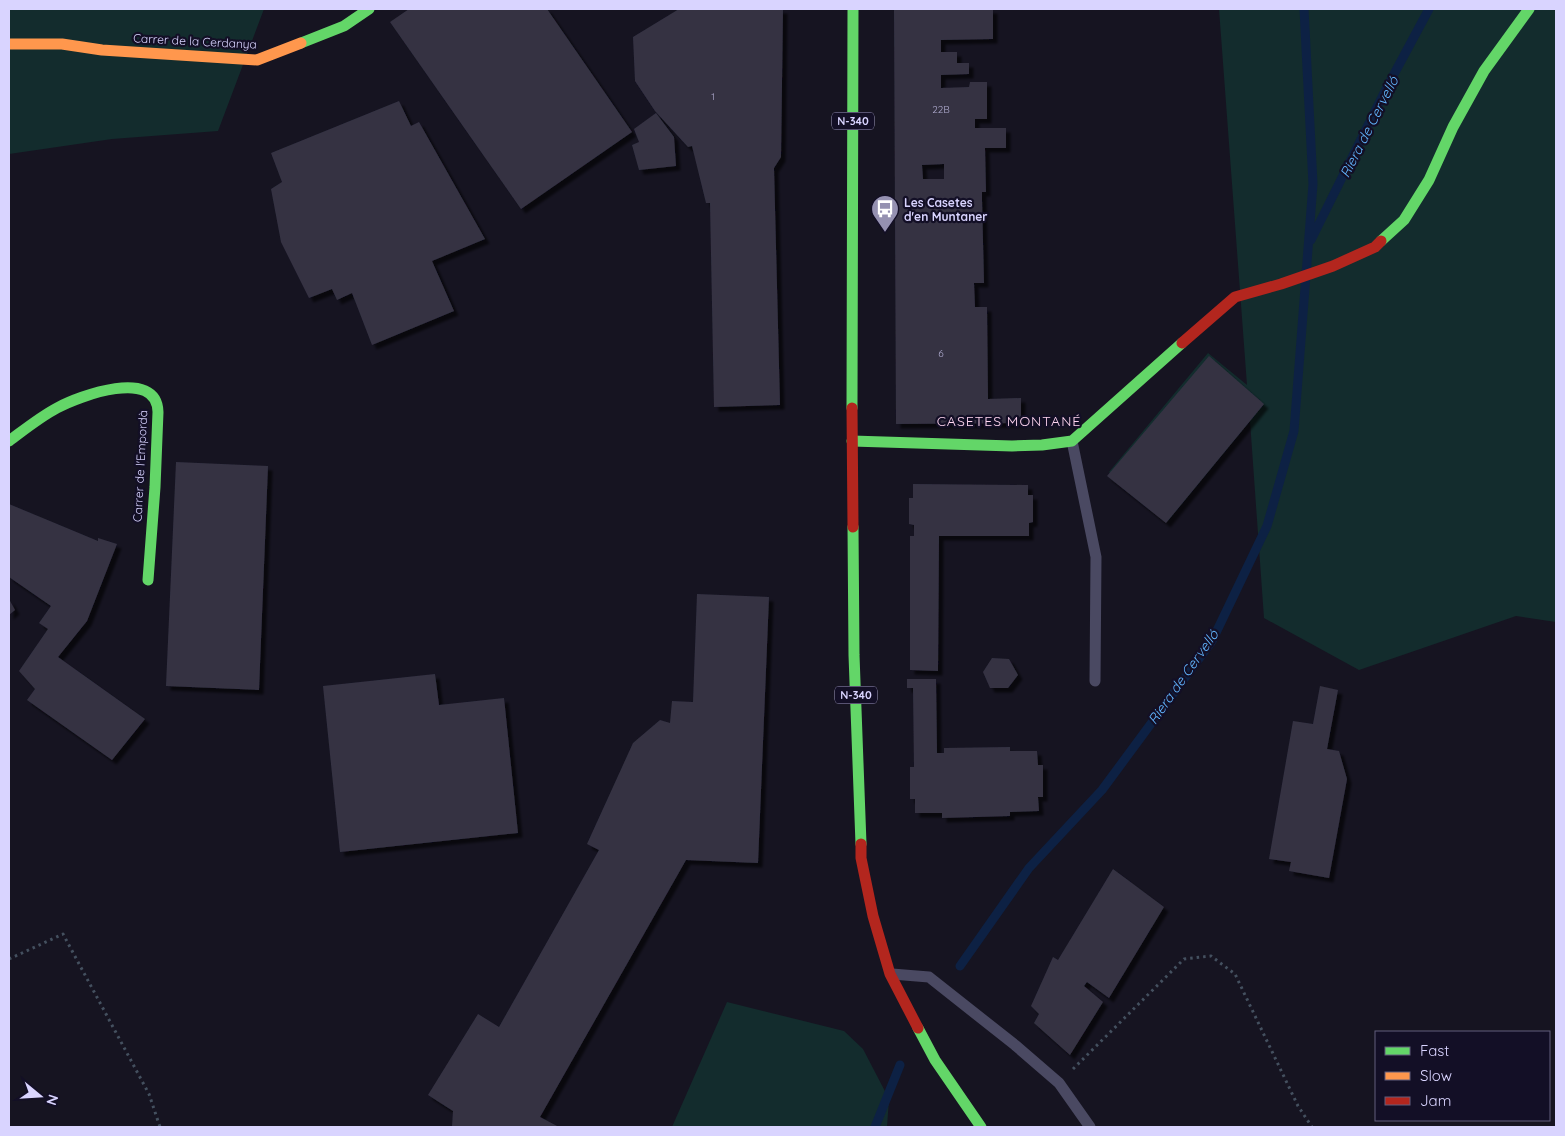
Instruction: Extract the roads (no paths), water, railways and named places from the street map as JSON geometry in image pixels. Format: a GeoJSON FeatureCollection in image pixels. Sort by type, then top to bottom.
{"type":"FeatureCollection","features":[{"type":"Feature","properties":{"kind":"street","name":"Carrer de la Cerdanya"},"geometry":{"type":"LineString","coordinates":[[9,44],[62,44],[102,50],[257,60],[344,26],[369,9]]}},
{"type":"Feature","properties":{"kind":"street","name":"N-340"},"geometry":{"type":"LineString","coordinates":[[853,9],[852,441],[854,655],[861,858],[873,916],[890,974],[936,1060],[982,1127]]}},
{"type":"Feature","properties":{"kind":"street"},"geometry":{"type":"LineString","coordinates":[[852,441],[954,443],[1024,447],[1051,446],[1072,441],[1235,297],[1326,269],[1375,247],[1404,220],[1429,180],[1453,127],[1484,71],[1529,9]]}},
{"type":"Feature","properties":{"kind":"street","name":"Carrer de l'Empordà"},"geometry":{"type":"LineString","coordinates":[[9,441],[57,407],[97,393],[121,387],[141,388],[151,393],[157,401],[157,447],[148,580]]}},
{"type":"Feature","properties":{"kind":"lane"},"geometry":{"type":"LineString","coordinates":[[1072,441],[1096,556],[1095,681]]}},
{"type":"Feature","properties":{"kind":"lane"},"geometry":{"type":"LineString","coordinates":[[890,974],[929,977],[1015,1044],[1059,1083],[1090,1127]]}},
{"type":"Feature","properties":{"kind":"waterway","name":"Riera de Cervelló"},"geometry":{"type":"LineString","coordinates":[[960,966],[1029,868],[1102,790],[1212,641],[1267,526],[1294,431],[1313,184],[1304,9]]}},
{"type":"Feature","properties":{"kind":"waterway","name":"Riera de Cervelló"},"geometry":{"type":"LineString","coordinates":[[1311,240],[1386,89],[1429,9]]}},
{"type":"Feature","properties":{"kind":"waterway"},"geometry":{"type":"LineString","coordinates":[[875,1127],[900,1065]]}},
{"type":"Feature","properties":{"kind":"place","name":"Les Casetes d'en Muntaner"},"geometry":{"type":"Point","coordinates":[885,233]}},
{"type":"Feature","properties":{"kind":"district","name":"CASETES MONTANÉ"},"geometry":{"type":"Point","coordinates":[1009,421]}}]}
